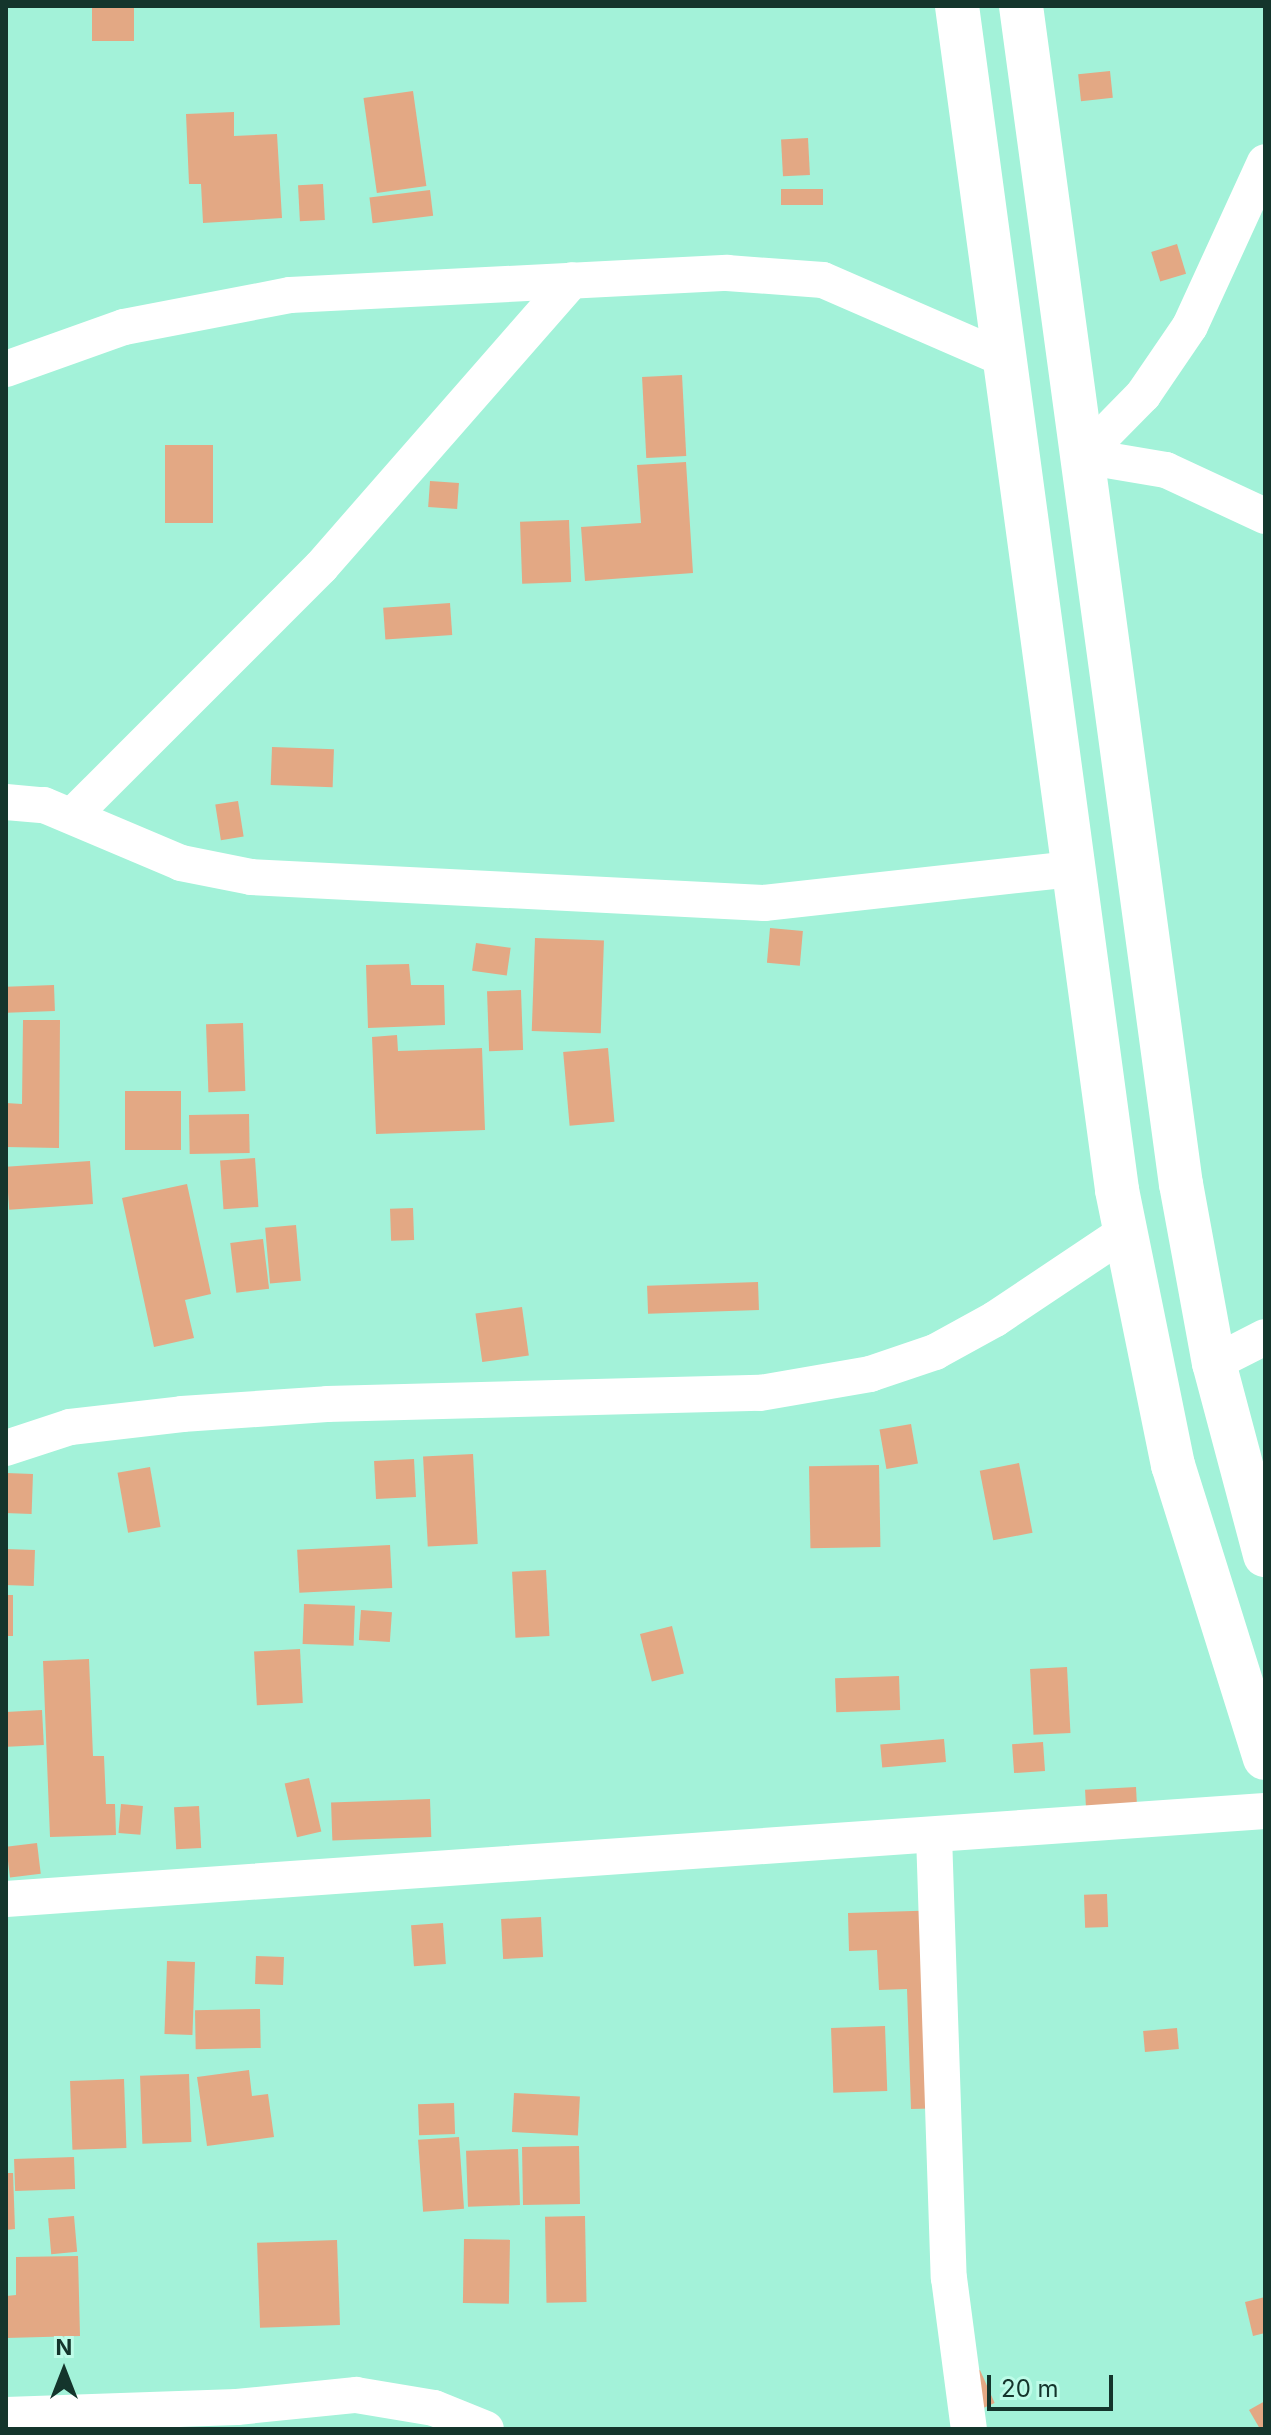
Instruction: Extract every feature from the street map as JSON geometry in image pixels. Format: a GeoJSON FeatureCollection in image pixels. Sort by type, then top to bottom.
{"type":"FeatureCollection","features":[{"type":"Feature","properties":{"kind":"main road"},"geometry":{"type":"LineString","coordinates":[[957,6],[1125,1232],[1173,1465],[1265,1758]]}},
{"type":"Feature","properties":{"kind":"main road"},"geometry":{"type":"LineString","coordinates":[[1021,6],[1181,1184],[1214,1363],[1265,1555]]}},
{"type":"Feature","properties":{"kind":"street"},"geometry":{"type":"LineString","coordinates":[[1083,456],[1143,395],[1190,326],[1265,162]]}},
{"type":"Feature","properties":{"kind":"street"},"geometry":{"type":"LineString","coordinates":[[6,369],[124,327],[262,299],[727,273],[811,278],[863,295],[1005,359]]}},
{"type":"Feature","properties":{"kind":"street"},"geometry":{"type":"LineString","coordinates":[[73,815],[321,567],[572,280]]}},
{"type":"Feature","properties":{"kind":"street"},"geometry":{"type":"LineString","coordinates":[[1083,456],[1166,470],[1265,516]]}},
{"type":"Feature","properties":{"kind":"street"},"geometry":{"type":"LineString","coordinates":[[6,802],[44,805],[181,863],[251,877],[764,903],[1074,869]]}},
{"type":"Feature","properties":{"kind":"street"},"geometry":{"type":"LineString","coordinates":[[6,1448],[70,1427],[182,1414],[327,1404],[760,1393],[870,1374],[935,1352],[983,1326],[1125,1232]]}},
{"type":"Feature","properties":{"kind":"street"},"geometry":{"type":"LineString","coordinates":[[1214,1363],[1265,1337]]}},
{"type":"Feature","properties":{"kind":"street"},"geometry":{"type":"LineString","coordinates":[[6,1899],[661,1850],[934,1835],[1265,1811]]}},
{"type":"Feature","properties":{"kind":"street"},"geometry":{"type":"LineString","coordinates":[[934,1835],[949,2278],[969,2429]]}},
{"type":"Feature","properties":{"kind":"street"},"geometry":{"type":"LineString","coordinates":[[6,2415],[237,2407],[356,2395],[434,2408],[486,2429]]}},
{"type":"Feature","properties":{"kind":"building"},"geometry":{"type":"Polygon","coordinates":[[[92,6],[134,6],[134,41],[92,41],[92,6]]]}},
{"type":"Feature","properties":{"kind":"building"},"geometry":{"type":"Polygon","coordinates":[[[1110,71],[1113,98],[1081,101],[1078,74],[1110,71]]]}},
{"type":"Feature","properties":{"kind":"building"},"geometry":{"type":"Polygon","coordinates":[[[413,91],[426,186],[377,193],[363,98],[413,91]]]}},
{"type":"Feature","properties":{"kind":"building"},"geometry":{"type":"Polygon","coordinates":[[[234,112],[234,136],[277,134],[282,218],[203,223],[201,184],[189,184],[186,114],[234,112]]]}},
{"type":"Feature","properties":{"kind":"building"},"geometry":{"type":"Polygon","coordinates":[[[808,138],[810,175],[783,176],[781,139],[808,138]]]}},
{"type":"Feature","properties":{"kind":"building"},"geometry":{"type":"Polygon","coordinates":[[[323,184],[325,220],[300,221],[298,185],[323,184]]]}},
{"type":"Feature","properties":{"kind":"building"},"geometry":{"type":"Polygon","coordinates":[[[781,189],[823,189],[823,205],[781,205],[781,189]]]}},
{"type":"Feature","properties":{"kind":"building"},"geometry":{"type":"Polygon","coordinates":[[[430,190],[433,216],[373,223],[369,197],[430,190]]]}},
{"type":"Feature","properties":{"kind":"building"},"geometry":{"type":"Polygon","coordinates":[[[1177,244],[1186,274],[1160,282],[1151,252],[1177,244]]]}},
{"type":"Feature","properties":{"kind":"building"},"geometry":{"type":"Polygon","coordinates":[[[682,375],[686,456],[646,458],[642,377],[682,375]]]}},
{"type":"Feature","properties":{"kind":"building"},"geometry":{"type":"Polygon","coordinates":[[[165,445],[213,445],[213,523],[165,523],[165,445]]]}},
{"type":"Feature","properties":{"kind":"building"},"geometry":{"type":"Polygon","coordinates":[[[686,462],[693,573],[585,581],[581,527],[641,523],[637,465],[686,462]]]}},
{"type":"Feature","properties":{"kind":"building"},"geometry":{"type":"Polygon","coordinates":[[[430,481],[459,483],[457,509],[428,507],[430,481]]]}},
{"type":"Feature","properties":{"kind":"building"},"geometry":{"type":"Polygon","coordinates":[[[569,520],[571,582],[522,584],[520,522],[569,520]]]}},
{"type":"Feature","properties":{"kind":"building"},"geometry":{"type":"Polygon","coordinates":[[[450,603],[452,635],[385,640],[383,608],[450,603]]]}},
{"type":"Feature","properties":{"kind":"building"},"geometry":{"type":"Polygon","coordinates":[[[272,747],[334,749],[333,787],[271,785],[272,747]]]}},
{"type":"Feature","properties":{"kind":"building"},"geometry":{"type":"Polygon","coordinates":[[[238,801],[244,837],[221,840],[215,805],[238,801]]]}},
{"type":"Feature","properties":{"kind":"building"},"geometry":{"type":"Polygon","coordinates":[[[770,928],[803,931],[800,966],[767,963],[770,928]]]}},
{"type":"Feature","properties":{"kind":"building"},"geometry":{"type":"Polygon","coordinates":[[[535,938],[604,940],[601,1033],[532,1031],[535,938]]]}},
{"type":"Feature","properties":{"kind":"building"},"geometry":{"type":"Polygon","coordinates":[[[476,943],[511,948],[507,976],[472,971],[476,943]]]}},
{"type":"Feature","properties":{"kind":"building"},"geometry":{"type":"Polygon","coordinates":[[[409,964],[411,985],[444,985],[445,1025],[368,1028],[366,965],[409,964]]]}},
{"type":"Feature","properties":{"kind":"building"},"geometry":{"type":"Polygon","coordinates":[[[54,985],[55,1011],[7,1013],[6,987],[54,985]]]}},
{"type":"Feature","properties":{"kind":"building"},"geometry":{"type":"Polygon","coordinates":[[[521,990],[523,1050],[489,1051],[487,991],[521,990]]]}},
{"type":"Feature","properties":{"kind":"building"},"geometry":{"type":"Polygon","coordinates":[[[23,1020],[60,1020],[59,1148],[6,1147],[6,1103],[22,1104],[23,1020]]]}},
{"type":"Feature","properties":{"kind":"building"},"geometry":{"type":"Polygon","coordinates":[[[243,1023],[245,1091],[208,1092],[206,1024],[243,1023]]]}},
{"type":"Feature","properties":{"kind":"building"},"geometry":{"type":"Polygon","coordinates":[[[397,1035],[398,1051],[482,1048],[485,1130],[376,1134],[372,1037],[397,1035]]]}},
{"type":"Feature","properties":{"kind":"building"},"geometry":{"type":"Polygon","coordinates":[[[608,1048],[614,1122],[570,1126],[563,1052],[608,1048]]]}},
{"type":"Feature","properties":{"kind":"building"},"geometry":{"type":"Polygon","coordinates":[[[125,1091],[181,1091],[181,1150],[125,1150],[125,1091]]]}},
{"type":"Feature","properties":{"kind":"building"},"geometry":{"type":"Polygon","coordinates":[[[249,1114],[250,1153],[190,1154],[189,1115],[249,1114]]]}},
{"type":"Feature","properties":{"kind":"building"},"geometry":{"type":"Polygon","coordinates":[[[255,1158],[258,1207],[224,1209],[220,1160],[255,1158]]]}},
{"type":"Feature","properties":{"kind":"building"},"geometry":{"type":"Polygon","coordinates":[[[90,1161],[93,1204],[9,1210],[6,1167],[90,1161]]]}},
{"type":"Feature","properties":{"kind":"building"},"geometry":{"type":"Polygon","coordinates":[[[187,1184],[211,1294],[185,1300],[194,1338],[154,1347],[122,1198],[187,1184]]]}},
{"type":"Feature","properties":{"kind":"building"},"geometry":{"type":"Polygon","coordinates":[[[413,1208],[414,1240],[391,1241],[390,1209],[413,1208]]]}},
{"type":"Feature","properties":{"kind":"building"},"geometry":{"type":"Polygon","coordinates":[[[296,1225],[301,1281],[270,1283],[265,1228],[296,1225]]]}},
{"type":"Feature","properties":{"kind":"building"},"geometry":{"type":"Polygon","coordinates":[[[263,1239],[269,1289],[236,1293],[230,1243],[263,1239]]]}},
{"type":"Feature","properties":{"kind":"building"},"geometry":{"type":"Polygon","coordinates":[[[758,1282],[759,1310],[648,1314],[647,1286],[758,1282]]]}},
{"type":"Feature","properties":{"kind":"building"},"geometry":{"type":"Polygon","coordinates":[[[522,1307],[529,1356],[482,1362],[475,1314],[522,1307]]]}},
{"type":"Feature","properties":{"kind":"building"},"geometry":{"type":"Polygon","coordinates":[[[911,1424],[918,1463],[886,1469],[879,1430],[911,1424]]]}},
{"type":"Feature","properties":{"kind":"building"},"geometry":{"type":"Polygon","coordinates":[[[473,1454],[478,1544],[428,1546],[423,1457],[473,1454]]]}},
{"type":"Feature","properties":{"kind":"building"},"geometry":{"type":"Polygon","coordinates":[[[414,1459],[416,1497],[376,1499],[374,1461],[414,1459]]]}},
{"type":"Feature","properties":{"kind":"building"},"geometry":{"type":"Polygon","coordinates":[[[1019,1463],[1033,1533],[993,1540],[980,1471],[1019,1463]]]}},
{"type":"Feature","properties":{"kind":"building"},"geometry":{"type":"Polygon","coordinates":[[[879,1465],[880,1547],[810,1548],[809,1466],[879,1465]]]}},
{"type":"Feature","properties":{"kind":"building"},"geometry":{"type":"Polygon","coordinates":[[[150,1467],[161,1527],[128,1533],[118,1473],[150,1467]]]}},
{"type":"Feature","properties":{"kind":"building"},"geometry":{"type":"Polygon","coordinates":[[[6,1473],[33,1474],[32,1514],[6,1513],[6,1473]]]}},
{"type":"Feature","properties":{"kind":"building"},"geometry":{"type":"Polygon","coordinates":[[[390,1545],[392,1588],[299,1593],[297,1550],[390,1545]]]}},
{"type":"Feature","properties":{"kind":"building"},"geometry":{"type":"Polygon","coordinates":[[[6,1549],[35,1550],[34,1586],[6,1585],[6,1549]]]}},
{"type":"Feature","properties":{"kind":"building"},"geometry":{"type":"Polygon","coordinates":[[[546,1570],[549,1636],[516,1638],[512,1572],[546,1570]]]}},
{"type":"Feature","properties":{"kind":"building"},"geometry":{"type":"Polygon","coordinates":[[[6,1595],[13,1595],[13,1636],[6,1636],[6,1595]]]}},
{"type":"Feature","properties":{"kind":"building"},"geometry":{"type":"Polygon","coordinates":[[[304,1604],[355,1606],[354,1646],[303,1644],[304,1604]]]}},
{"type":"Feature","properties":{"kind":"building"},"geometry":{"type":"Polygon","coordinates":[[[361,1610],[392,1612],[390,1642],[359,1640],[361,1610]]]}},
{"type":"Feature","properties":{"kind":"building"},"geometry":{"type":"Polygon","coordinates":[[[672,1626],[684,1674],[652,1682],[640,1634],[672,1626]]]}},
{"type":"Feature","properties":{"kind":"building"},"geometry":{"type":"Polygon","coordinates":[[[300,1649],[303,1703],[257,1705],[254,1651],[300,1649]]]}},
{"type":"Feature","properties":{"kind":"building"},"geometry":{"type":"Polygon","coordinates":[[[89,1659],[93,1756],[104,1756],[106,1804],[115,1804],[116,1835],[50,1837],[43,1661],[89,1659]]]}},
{"type":"Feature","properties":{"kind":"building"},"geometry":{"type":"Polygon","coordinates":[[[1067,1667],[1070,1733],[1034,1735],[1030,1669],[1067,1667]]]}},
{"type":"Feature","properties":{"kind":"building"},"geometry":{"type":"Polygon","coordinates":[[[899,1676],[900,1710],[836,1712],[835,1678],[899,1676]]]}},
{"type":"Feature","properties":{"kind":"building"},"geometry":{"type":"Polygon","coordinates":[[[42,1710],[44,1745],[8,1747],[6,1712],[42,1710]]]}},
{"type":"Feature","properties":{"kind":"building"},"geometry":{"type":"Polygon","coordinates":[[[944,1739],[946,1762],[882,1767],[880,1745],[944,1739]]]}},
{"type":"Feature","properties":{"kind":"building"},"geometry":{"type":"Polygon","coordinates":[[[1043,1742],[1045,1771],[1014,1773],[1012,1744],[1043,1742]]]}},
{"type":"Feature","properties":{"kind":"building"},"geometry":{"type":"Polygon","coordinates":[[[309,1778],[321,1832],[297,1837],[285,1784],[309,1778]]]}},
{"type":"Feature","properties":{"kind":"building"},"geometry":{"type":"Polygon","coordinates":[[[1136,1787],[1137,1809],[1086,1812],[1085,1790],[1136,1787]]]}},
{"type":"Feature","properties":{"kind":"building"},"geometry":{"type":"Polygon","coordinates":[[[430,1799],[431,1837],[332,1840],[331,1802],[430,1799]]]}},
{"type":"Feature","properties":{"kind":"building"},"geometry":{"type":"Polygon","coordinates":[[[121,1804],[143,1806],[140,1835],[118,1833],[121,1804]]]}},
{"type":"Feature","properties":{"kind":"building"},"geometry":{"type":"Polygon","coordinates":[[[199,1806],[201,1848],[176,1849],[174,1807],[199,1806]]]}},
{"type":"Feature","properties":{"kind":"building"},"geometry":{"type":"Polygon","coordinates":[[[37,1843],[41,1874],[10,1878],[6,1847],[37,1843]]]}},
{"type":"Feature","properties":{"kind":"building"},"geometry":{"type":"Polygon","coordinates":[[[1107,1894],[1108,1927],[1085,1928],[1084,1895],[1107,1894]]]}},
{"type":"Feature","properties":{"kind":"building"},"geometry":{"type":"Polygon","coordinates":[[[945,1910],[952,2108],[911,2109],[907,1989],[879,1990],[877,1950],[849,1951],[848,1913],[945,1910]]]}},
{"type":"Feature","properties":{"kind":"building"},"geometry":{"type":"Polygon","coordinates":[[[541,1917],[543,1957],[503,1959],[501,1919],[541,1917]]]}},
{"type":"Feature","properties":{"kind":"building"},"geometry":{"type":"Polygon","coordinates":[[[443,1923],[446,1964],[414,1966],[411,1925],[443,1923]]]}},
{"type":"Feature","properties":{"kind":"building"},"geometry":{"type":"Polygon","coordinates":[[[256,1956],[284,1957],[283,1985],[255,1984],[256,1956]]]}},
{"type":"Feature","properties":{"kind":"building"},"geometry":{"type":"Polygon","coordinates":[[[167,1961],[195,1962],[192,2035],[164,2034],[167,1961]]]}},
{"type":"Feature","properties":{"kind":"building"},"geometry":{"type":"Polygon","coordinates":[[[260,2009],[261,2048],[196,2049],[195,2010],[260,2009]]]}},
{"type":"Feature","properties":{"kind":"building"},"geometry":{"type":"Polygon","coordinates":[[[885,2026],[887,2091],[833,2093],[831,2028],[885,2026]]]}},
{"type":"Feature","properties":{"kind":"building"},"geometry":{"type":"Polygon","coordinates":[[[1177,2028],[1179,2049],[1145,2052],[1143,2031],[1177,2028]]]}},
{"type":"Feature","properties":{"kind":"building"},"geometry":{"type":"Polygon","coordinates":[[[249,2070],[252,2096],[268,2094],[274,2137],[207,2146],[197,2077],[249,2070]]]}},
{"type":"Feature","properties":{"kind":"building"},"geometry":{"type":"Polygon","coordinates":[[[189,2074],[191,2142],[142,2144],[140,2076],[189,2074]]]}},
{"type":"Feature","properties":{"kind":"building"},"geometry":{"type":"Polygon","coordinates":[[[124,2079],[126,2148],[72,2150],[70,2081],[124,2079]]]}},
{"type":"Feature","properties":{"kind":"building"},"geometry":{"type":"Polygon","coordinates":[[[514,2093],[580,2096],[578,2135],[512,2132],[514,2093]]]}},
{"type":"Feature","properties":{"kind":"building"},"geometry":{"type":"Polygon","coordinates":[[[454,2103],[455,2134],[419,2135],[418,2104],[454,2103]]]}},
{"type":"Feature","properties":{"kind":"building"},"geometry":{"type":"Polygon","coordinates":[[[459,2137],[464,2209],[423,2212],[418,2140],[459,2137]]]}},
{"type":"Feature","properties":{"kind":"building"},"geometry":{"type":"Polygon","coordinates":[[[579,2146],[580,2204],[523,2205],[522,2147],[579,2146]]]}},
{"type":"Feature","properties":{"kind":"building"},"geometry":{"type":"Polygon","coordinates":[[[518,2149],[520,2205],[468,2207],[466,2151],[518,2149]]]}},
{"type":"Feature","properties":{"kind":"building"},"geometry":{"type":"Polygon","coordinates":[[[74,2157],[75,2189],[15,2191],[14,2159],[74,2157]]]}},
{"type":"Feature","properties":{"kind":"building"},"geometry":{"type":"Polygon","coordinates":[[[6,2173],[13,2173],[15,2229],[6,2230],[6,2173]]]}},
{"type":"Feature","properties":{"kind":"building"},"geometry":{"type":"Polygon","coordinates":[[[74,2216],[77,2252],[51,2254],[48,2218],[74,2216]]]}},
{"type":"Feature","properties":{"kind":"building"},"geometry":{"type":"Polygon","coordinates":[[[585,2216],[587,2302],[547,2303],[545,2217],[585,2216]]]}},
{"type":"Feature","properties":{"kind":"building"},"geometry":{"type":"Polygon","coordinates":[[[464,2239],[510,2240],[509,2304],[463,2303],[464,2239]]]}},
{"type":"Feature","properties":{"kind":"building"},"geometry":{"type":"Polygon","coordinates":[[[337,2240],[340,2325],[260,2328],[257,2243],[337,2240]]]}},
{"type":"Feature","properties":{"kind":"building"},"geometry":{"type":"Polygon","coordinates":[[[78,2256],[80,2336],[6,2338],[6,2296],[16,2295],[16,2257],[78,2256]]]}},
{"type":"Feature","properties":{"kind":"building"},"geometry":{"type":"Polygon","coordinates":[[[1265,2297],[1265,2333],[1253,2336],[1245,2302],[1265,2297]]]}},
{"type":"Feature","properties":{"kind":"building"},"geometry":{"type":"Polygon","coordinates":[[[980,2370],[995,2403],[972,2413],[957,2380],[980,2370]]]}},
{"type":"Feature","properties":{"kind":"building"},"geometry":{"type":"Polygon","coordinates":[[[1265,2401],[1265,2429],[1260,2429],[1249,2410],[1265,2401]]]}}]}
